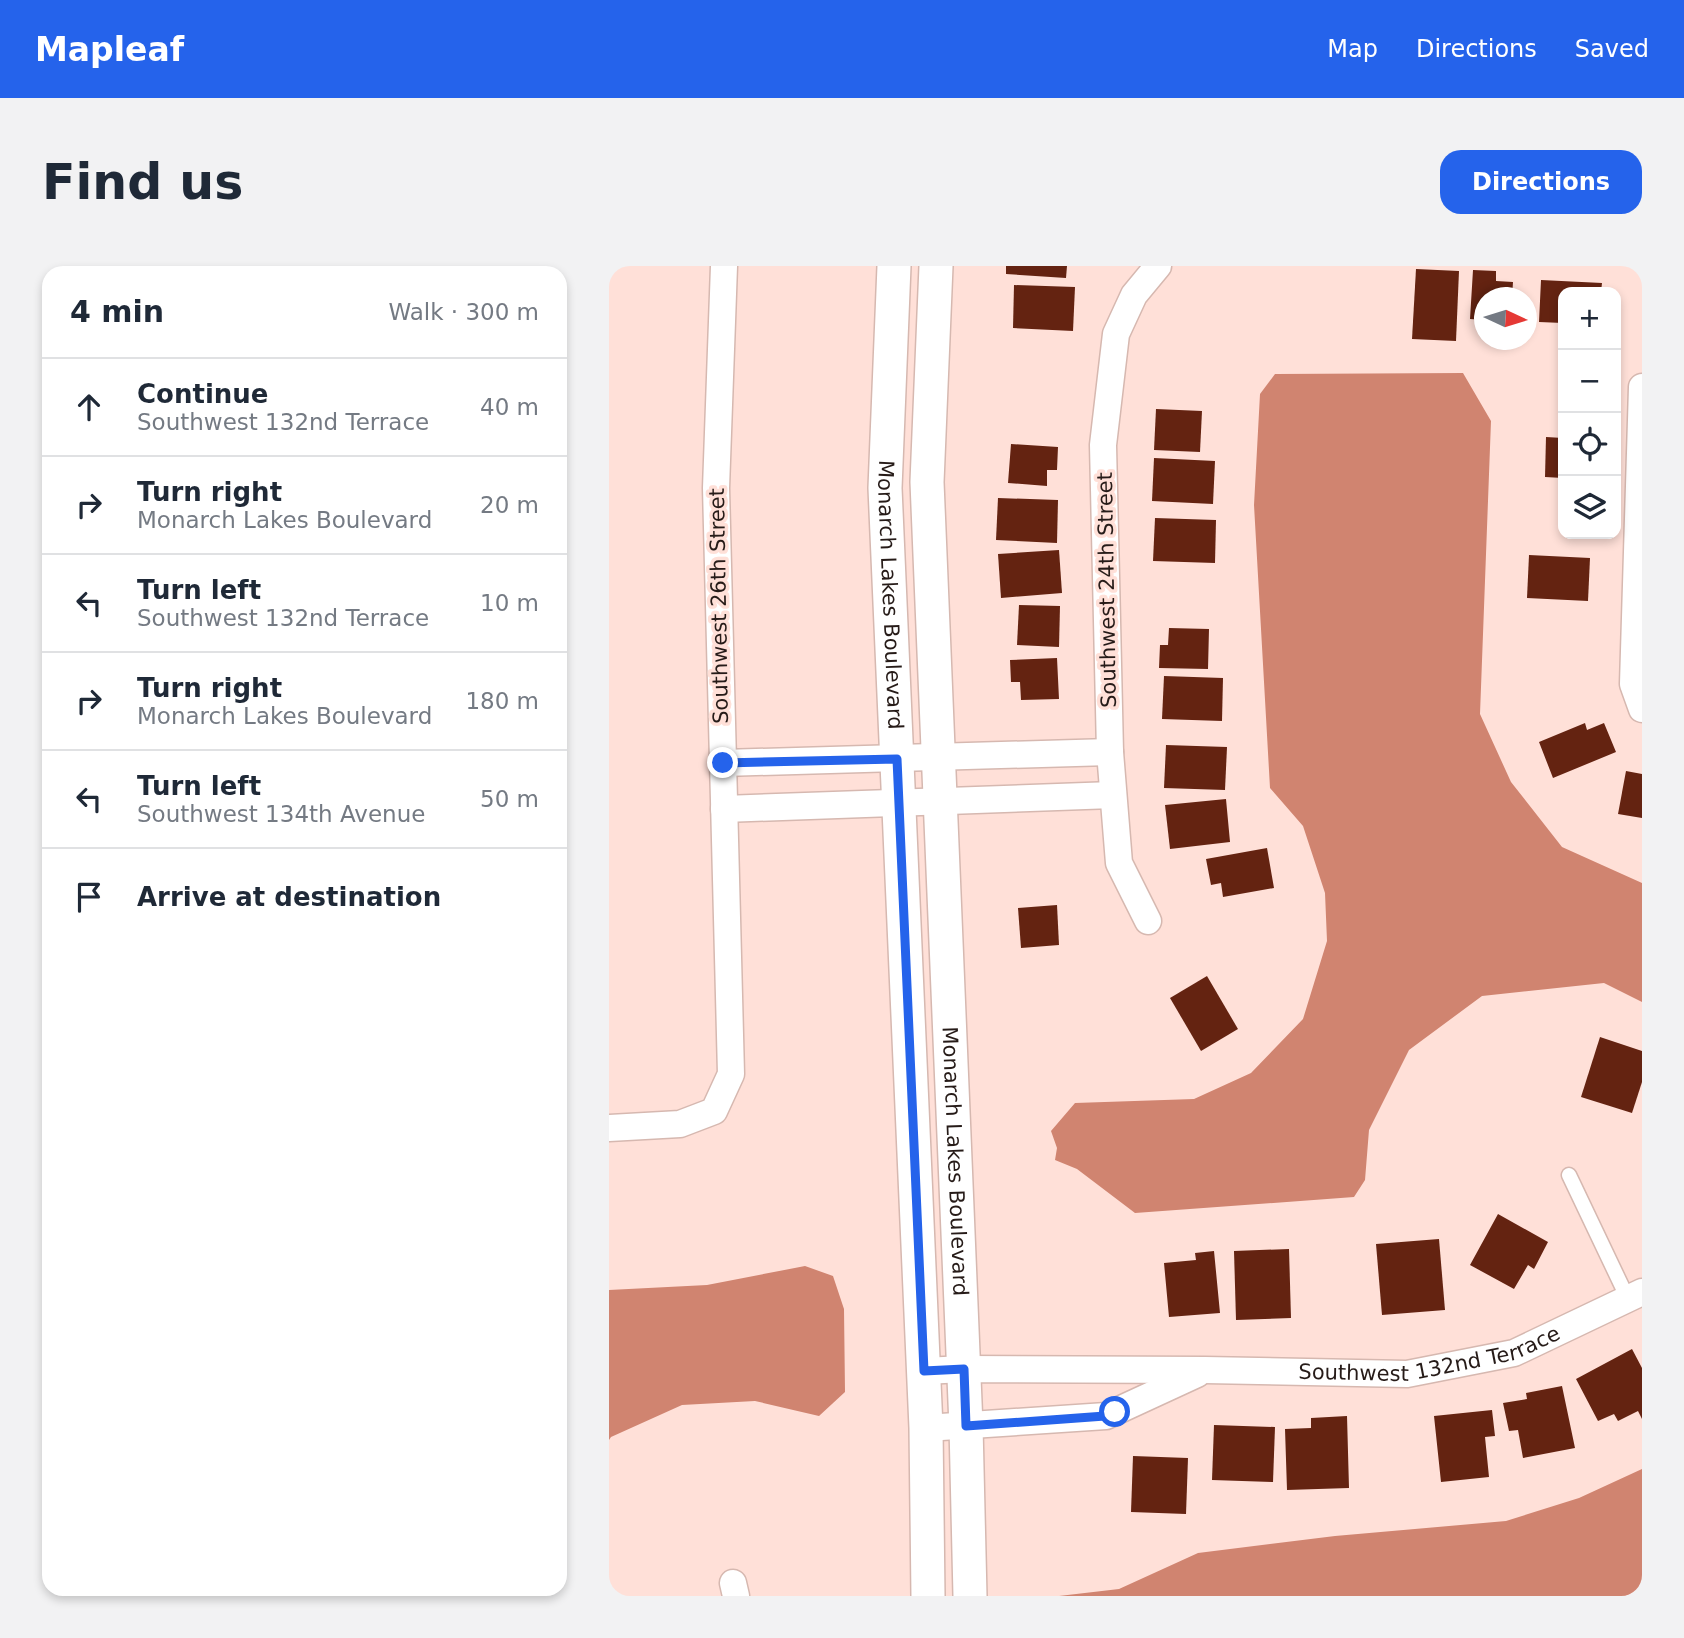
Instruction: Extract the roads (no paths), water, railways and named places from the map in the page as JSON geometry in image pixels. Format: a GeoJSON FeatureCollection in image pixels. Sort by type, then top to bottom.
{"type":"FeatureCollection","features":[{"type":"Feature","properties":{"kind":"street","name":"Southwest 26th Street"},"geometry":{"type":"LineString","coordinates":[[609,1128],[680,1124],[713,1111],[731,1073],[716,488],[724,266]]}},
{"type":"Feature","properties":{"kind":"street","name":"Monarch Lakes Boulevard"},"geometry":{"type":"LineString","coordinates":[[894,266],[884,488],[924,1371],[928,1596]]}},
{"type":"Feature","properties":{"kind":"street","name":"Monarch Lakes Boulevard"},"geometry":{"type":"LineString","coordinates":[[936,266],[927,482],[964,1369],[970,1596]]}},
{"type":"Feature","properties":{"kind":"street","name":"Southwest 24th Street"},"geometry":{"type":"LineString","coordinates":[[1148,921],[1119,863],[1110,752],[1103,445],[1116,334],[1134,295],[1158,266]]}},
{"type":"Feature","properties":{"kind":"street"},"geometry":{"type":"LineString","coordinates":[[1642,387],[1633,684],[1642,709]]}},
{"type":"Feature","properties":{"kind":"street"},"geometry":{"type":"LineString","coordinates":[[723,763],[1110,752]]}},
{"type":"Feature","properties":{"kind":"street"},"geometry":{"type":"LineString","coordinates":[[724,809],[1113,795]]}},
{"type":"Feature","properties":{"kind":"street","name":"Southwest 132nd Terrace"},"geometry":{"type":"LineString","coordinates":[[924,1371],[1205,1370],[1406,1374],[1514,1353],[1635,1295]]}},
{"type":"Feature","properties":{"kind":"street","name":"Southwest 132nd Terrace"},"geometry":{"type":"LineString","coordinates":[[926,1428],[1105,1416],[1205,1370]]}},
{"type":"Feature","properties":{"kind":"lane"},"geometry":{"type":"LineString","coordinates":[[1569,1175],[1635,1295]]}}]}
